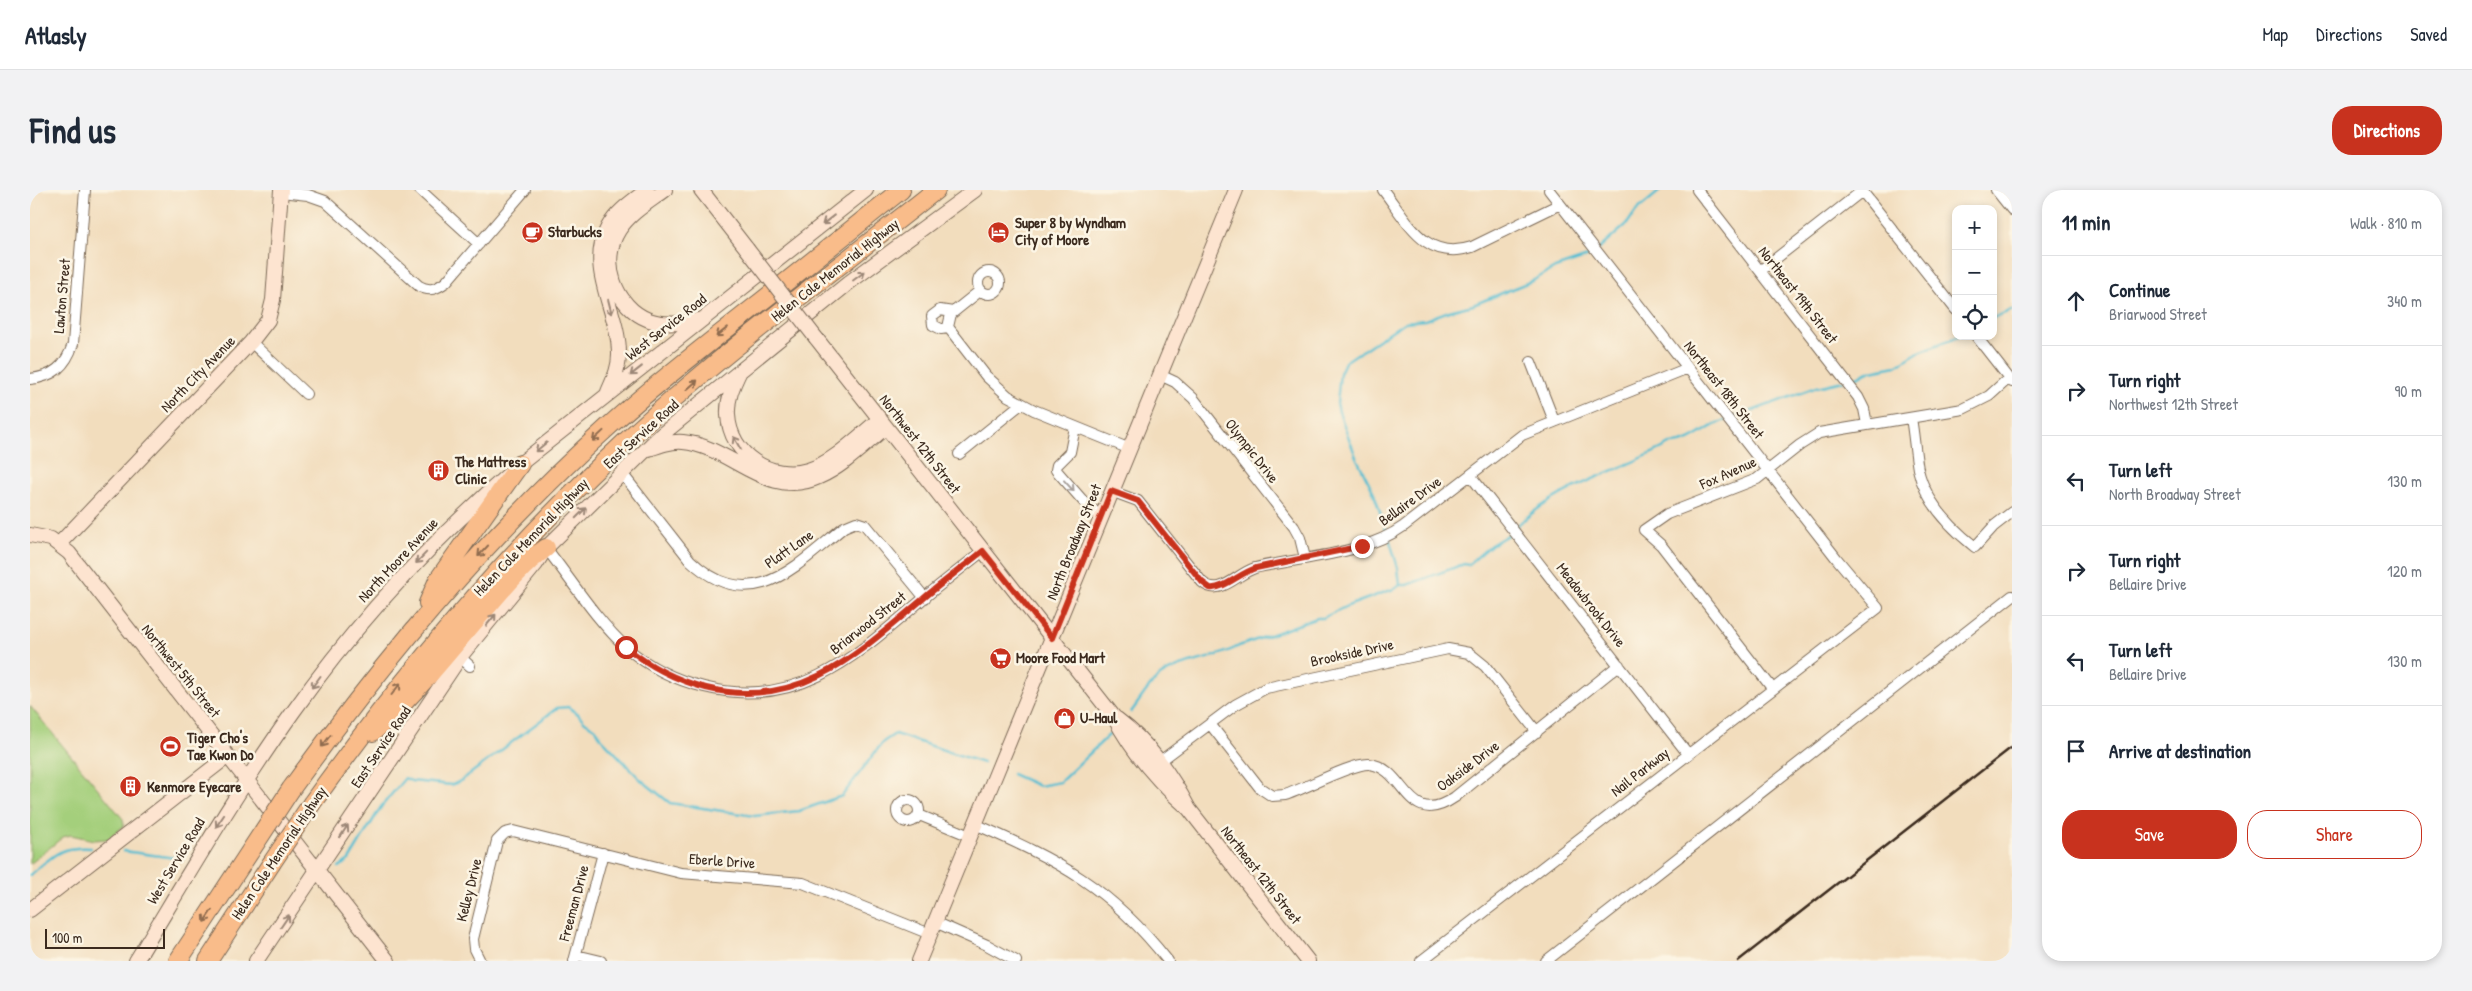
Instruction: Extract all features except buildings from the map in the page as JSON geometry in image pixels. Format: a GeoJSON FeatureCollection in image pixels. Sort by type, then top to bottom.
{"type":"FeatureCollection","features":[{"type":"Feature","properties":{"kind":"highway","name":"Helen Cole Memorial Highway"},"geometry":{"type":"LineString","coordinates":[[178,961],[291,790],[350,710],[420,620],[503,529],[609,425],[901,190]]}},
{"type":"Feature","properties":{"kind":"highway","name":"Helen Cole Memorial Highway"},"geometry":{"type":"LineString","coordinates":[[208,961],[312,803],[346,756],[415,665],[461,610],[515,551],[625,442],[700,378],[936,190]]}},
{"type":"Feature","properties":{"kind":"highway"},"geometry":{"type":"LineString","coordinates":[[420,620],[438,580],[520,464]]}},
{"type":"Feature","properties":{"kind":"highway"},"geometry":{"type":"LineString","coordinates":[[346,756],[396,712],[511,580],[531,559],[546,548]]}},
{"type":"Feature","properties":{"kind":"main road"},"geometry":{"type":"LineString","coordinates":[[606,395],[616,374],[619,347],[601,269],[601,247],[609,226],[615,217],[647,190]]}},
{"type":"Feature","properties":{"kind":"main road"},"geometry":{"type":"LineString","coordinates":[[665,190],[635,212],[618,230],[610,251],[613,282],[628,305],[648,320],[672,324],[702,319]]}},
{"type":"Feature","properties":{"kind":"main road","name":"Northwest 12th Street"},"geometry":{"type":"LineString","coordinates":[[701,190],[1114,717]]}},
{"type":"Feature","properties":{"kind":"main road","name":"West Service Road"},"geometry":{"type":"LineString","coordinates":[[606,395],[866,190]]}},
{"type":"Feature","properties":{"kind":"main road","name":"East Service Road"},"geometry":{"type":"LineString","coordinates":[[256,961],[546,548],[621,472],[742,368],[851,282],[975,190]]}},
{"type":"Feature","properties":{"kind":"main road","name":"North Broadway Street"},"geometry":{"type":"LineString","coordinates":[[919,961],[1236,190]]}},
{"type":"Feature","properties":{"kind":"main road","name":"North City Avenue"},"geometry":{"type":"LineString","coordinates":[[58,544],[251,342],[271,312],[281,191]]}},
{"type":"Feature","properties":{"kind":"main road"},"geometry":{"type":"LineString","coordinates":[[742,368],[730,396],[729,422],[740,449],[752,460],[766,468],[786,473],[816,467],[883,423]]}},
{"type":"Feature","properties":{"kind":"main road","name":"North Moore Avenue"},"geometry":{"type":"LineString","coordinates":[[247,780],[318,678],[386,595],[448,530],[520,464],[606,395]]}},
{"type":"Feature","properties":{"kind":"main road"},"geometry":{"type":"LineString","coordinates":[[644,451],[669,443],[692,444],[710,449],[768,479],[798,483],[825,474],[883,423]]}},
{"type":"Feature","properties":{"kind":"main road","name":"Northwest 5th Street"},"geometry":{"type":"LineString","coordinates":[[30,536],[43,537],[58,544],[69,553],[388,961]]}},
{"type":"Feature","properties":{"kind":"main road","name":"Northeast 12th Street"},"geometry":{"type":"LineString","coordinates":[[1114,717],[1128,744],[1174,780],[1189,809],[1308,961]]}},
{"type":"Feature","properties":{"kind":"main road"},"geometry":{"type":"LineString","coordinates":[[30,910],[228,756]]}},
{"type":"Feature","properties":{"kind":"main road","name":"West Service Road"},"geometry":{"type":"LineString","coordinates":[[136,961],[209,837],[247,780]]}},
{"type":"Feature","properties":{"kind":"street","name":"Lawton Street"},"geometry":{"type":"LineString","coordinates":[[30,379],[46,376],[58,369],[69,356],[73,344],[85,190]]}},
{"type":"Feature","properties":{"kind":"street"},"geometry":{"type":"LineString","coordinates":[[420,190],[479,244]]}},
{"type":"Feature","properties":{"kind":"street"},"geometry":{"type":"LineString","coordinates":[[281,191],[308,195],[325,201],[419,286],[433,290],[446,282],[525,190]]}},
{"type":"Feature","properties":{"kind":"street"},"geometry":{"type":"LineString","coordinates":[[1383,190],[1422,239],[1434,248],[1446,250],[1462,250],[1472,247],[1560,204]]}},
{"type":"Feature","properties":{"kind":"street","name":"Northeast 18th Street"},"geometry":{"type":"LineString","coordinates":[[1549,190],[1837,559],[1878,608]]}},
{"type":"Feature","properties":{"kind":"street","name":"Northeast 19th Street"},"geometry":{"type":"LineString","coordinates":[[1696,190],[1850,385],[1862,402],[1867,424]]}},
{"type":"Feature","properties":{"kind":"street"},"geometry":{"type":"LineString","coordinates":[[1996,190],[2012,210]]}},
{"type":"Feature","properties":{"kind":"street"},"geometry":{"type":"LineString","coordinates":[[1760,271],[1862,191],[1952,305]]}},
{"type":"Feature","properties":{"kind":"street"},"geometry":{"type":"LineString","coordinates":[[981,290],[952,312],[948,318],[948,328],[988,378],[1021,404],[1130,449]]}},
{"type":"Feature","properties":{"kind":"street"},"geometry":{"type":"LineString","coordinates":[[948,328],[941,329],[933,325],[932,316],[940,310],[952,312]]}},
{"type":"Feature","properties":{"kind":"street"},"geometry":{"type":"LineString","coordinates":[[1979,340],[2011,380]]}},
{"type":"Feature","properties":{"kind":"street"},"geometry":{"type":"LineString","coordinates":[[251,342],[306,394]]}},
{"type":"Feature","properties":{"kind":"street"},"geometry":{"type":"LineString","coordinates":[[1531,362],[1554,421]]}},
{"type":"Feature","properties":{"kind":"street","name":"Bellaire Drive"},"geometry":{"type":"LineString","coordinates":[[1111,491],[1138,501],[1202,582],[1210,588],[1222,587],[1243,572],[1383,539],[1399,530],[1517,438],[1554,421],[1688,368]]}},
{"type":"Feature","properties":{"kind":"street","name":"Olympic Drive"},"geometry":{"type":"LineString","coordinates":[[1160,376],[1176,382],[1193,398],[1294,527],[1300,538],[1305,558]]}},
{"type":"Feature","properties":{"kind":"street","name":"Fox Avenue"},"geometry":{"type":"LineString","coordinates":[[1772,688],[1661,545],[1644,530],[1667,514],[1747,484],[1769,471],[1800,445],[1819,433],[1867,424],[1951,413],[1972,406],[2011,380]]}},
{"type":"Feature","properties":{"kind":"street"},"geometry":{"type":"LineString","coordinates":[[959,454],[1021,404]]}},
{"type":"Feature","properties":{"kind":"street"},"geometry":{"type":"LineString","coordinates":[[1911,418],[1918,469],[1925,488],[1957,533],[1975,547],[1994,526],[2012,512]]}},
{"type":"Feature","properties":{"kind":"street"},"geometry":{"type":"LineString","coordinates":[[1075,427],[1070,452],[1057,465],[1056,470],[1084,502],[1101,517]]}},
{"type":"Feature","properties":{"kind":"street","name":"Platt Lane"},"geometry":{"type":"LineString","coordinates":[[621,472],[690,560],[700,570],[720,582],[744,586],[775,580],[844,527],[856,522],[865,525],[924,598]]}},
{"type":"Feature","properties":{"kind":"street","name":"Meadowbrook Drive"},"geometry":{"type":"LineString","coordinates":[[1470,474],[1688,754]]}},
{"type":"Feature","properties":{"kind":"street","name":"Briarwood Street"},"geometry":{"type":"LineString","coordinates":[[546,548],[602,620],[631,651],[664,674],[714,690],[754,692],[796,686],[814,679],[848,660],[872,643],[983,551]]}},
{"type":"Feature","properties":{"kind":"street"},"geometry":{"type":"LineString","coordinates":[[1546,961],[2012,596]]}},
{"type":"Feature","properties":{"kind":"street","name":"Nail Parkway"},"geometry":{"type":"LineString","coordinates":[[1421,961],[1878,608]]}},
{"type":"Feature","properties":{"kind":"street","name":"Brookside Drive"},"geometry":{"type":"LineString","coordinates":[[1156,767],[1210,724],[1247,698],[1274,685],[1448,649],[1462,650],[1480,660],[1537,732]]}},
{"type":"Feature","properties":{"kind":"street","name":"Oakside Drive"},"geometry":{"type":"LineString","coordinates":[[1210,724],[1260,788],[1272,796],[1285,795],[1367,764],[1386,770],[1410,799],[1428,807],[1446,804],[1620,665]]}},
{"type":"Feature","properties":{"kind":"street"},"geometry":{"type":"LineString","coordinates":[[919,815],[1026,846],[1083,878],[1132,919],[1168,961]]}},
{"type":"Feature","properties":{"kind":"street","name":"Eberle Drive"},"geometry":{"type":"LineString","coordinates":[[508,832],[518,831],[681,873],[803,883],[987,945],[1016,961]]}},
{"type":"Feature","properties":{"kind":"street","name":"Kelley Drive"},"geometry":{"type":"LineString","coordinates":[[480,961],[473,944],[475,926],[497,841],[508,832]]}},
{"type":"Feature","properties":{"kind":"street","name":"Freeman Drive"},"geometry":{"type":"LineString","coordinates":[[575,958],[602,853]]}},
{"type":"Feature","properties":{"kind":"street"},"geometry":{"type":"LineString","coordinates":[[575,958],[601,961]]}},
{"type":"Feature","properties":{"kind":"green space"},"geometry":{"type":"Polygon","coordinates":[[[30,706],[123,819],[124,826],[108,839],[94,840],[71,835],[63,837],[30,864],[30,706]]]}},
{"type":"Feature","properties":{"kind":"waterway"},"geometry":{"type":"LineString","coordinates":[[1599,249],[1627,224],[1636,211],[1661,190]]}},
{"type":"Feature","properties":{"kind":"waterway"},"geometry":{"type":"LineString","coordinates":[[1387,533],[1373,491],[1356,457],[1339,412],[1337,403],[1340,373],[1345,362],[1405,322],[1425,320],[1473,305],[1534,280],[1555,268],[1585,258],[1595,252]]}},
{"type":"Feature","properties":{"kind":"waterway"},"geometry":{"type":"LineString","coordinates":[[1997,316],[2012,310]]}},
{"type":"Feature","properties":{"kind":"waterway"},"geometry":{"type":"LineString","coordinates":[[1850,380],[1871,371],[1896,366],[1917,353],[1952,339]]}},
{"type":"Feature","properties":{"kind":"waterway"},"geometry":{"type":"LineString","coordinates":[[1730,419],[1817,387],[1843,381]]}},
{"type":"Feature","properties":{"kind":"waterway"},"geometry":{"type":"LineString","coordinates":[[1514,529],[1549,501],[1569,490],[1670,444],[1678,444],[1692,439],[1725,420]]}},
{"type":"Feature","properties":{"kind":"waterway"},"geometry":{"type":"LineString","coordinates":[[1131,712],[1152,683],[1169,671],[1230,651],[1317,618],[1323,618],[1400,585],[1407,585],[1464,564],[1468,565],[1491,545],[1511,533]]}},
{"type":"Feature","properties":{"kind":"waterway"},"geometry":{"type":"LineString","coordinates":[[1389,538],[1398,568],[1400,585]]}},
{"type":"Feature","properties":{"kind":"waterway"},"geometry":{"type":"LineString","coordinates":[[339,867],[349,860],[381,807],[405,778],[411,781],[452,785],[462,780],[557,708],[568,707],[596,729],[601,738],[640,779],[670,803],[755,816],[799,811],[842,796],[883,742],[895,734],[983,763]]}},
{"type":"Feature","properties":{"kind":"waterway"},"geometry":{"type":"LineString","coordinates":[[1012,774],[1039,786],[1060,782],[1110,734]]}},
{"type":"Feature","properties":{"kind":"waterway"},"geometry":{"type":"LineString","coordinates":[[30,875],[45,862],[64,850],[91,848]]}},
{"type":"Feature","properties":{"kind":"waterway"},"geometry":{"type":"LineString","coordinates":[[123,851],[183,859]]}},
{"type":"Feature","properties":{"kind":"railway"},"geometry":{"type":"LineString","coordinates":[[1738,961],[2012,747]]}},
{"type":"Feature","properties":{"kind":"place","name":"Starbucks"},"geometry":{"type":"Point","coordinates":[532,232]}},
{"type":"Feature","properties":{"kind":"place","name":"Super 8 by Wyndham City of Moore"},"geometry":{"type":"Point","coordinates":[999,232]}},
{"type":"Feature","properties":{"kind":"place","name":"The Mattress Clinic"},"geometry":{"type":"Point","coordinates":[439,471]}},
{"type":"Feature","properties":{"kind":"place","name":"Moore Food Mart"},"geometry":{"type":"Point","coordinates":[1000,658]}},
{"type":"Feature","properties":{"kind":"place","name":"U-Haul"},"geometry":{"type":"Point","coordinates":[1064,718]}},
{"type":"Feature","properties":{"kind":"place","name":"Tiger Cho's Tae Kwon Do"},"geometry":{"type":"Point","coordinates":[171,747]}},
{"type":"Feature","properties":{"kind":"place","name":"Kenmore Eyecare"},"geometry":{"type":"Point","coordinates":[131,787]}},
{"type":"Feature","properties":{"kind":"route"},"geometry":{"type":"LineString","coordinates":[[626,647],[664,674],[714,690],[754,692],[796,686],[831,671],[872,643],[983,551],[1052,638],[1111,491],[1129,496],[1138,501],[1202,582],[1214,589],[1222,587],[1243,572],[1256,568],[1362,546]]}}]}
